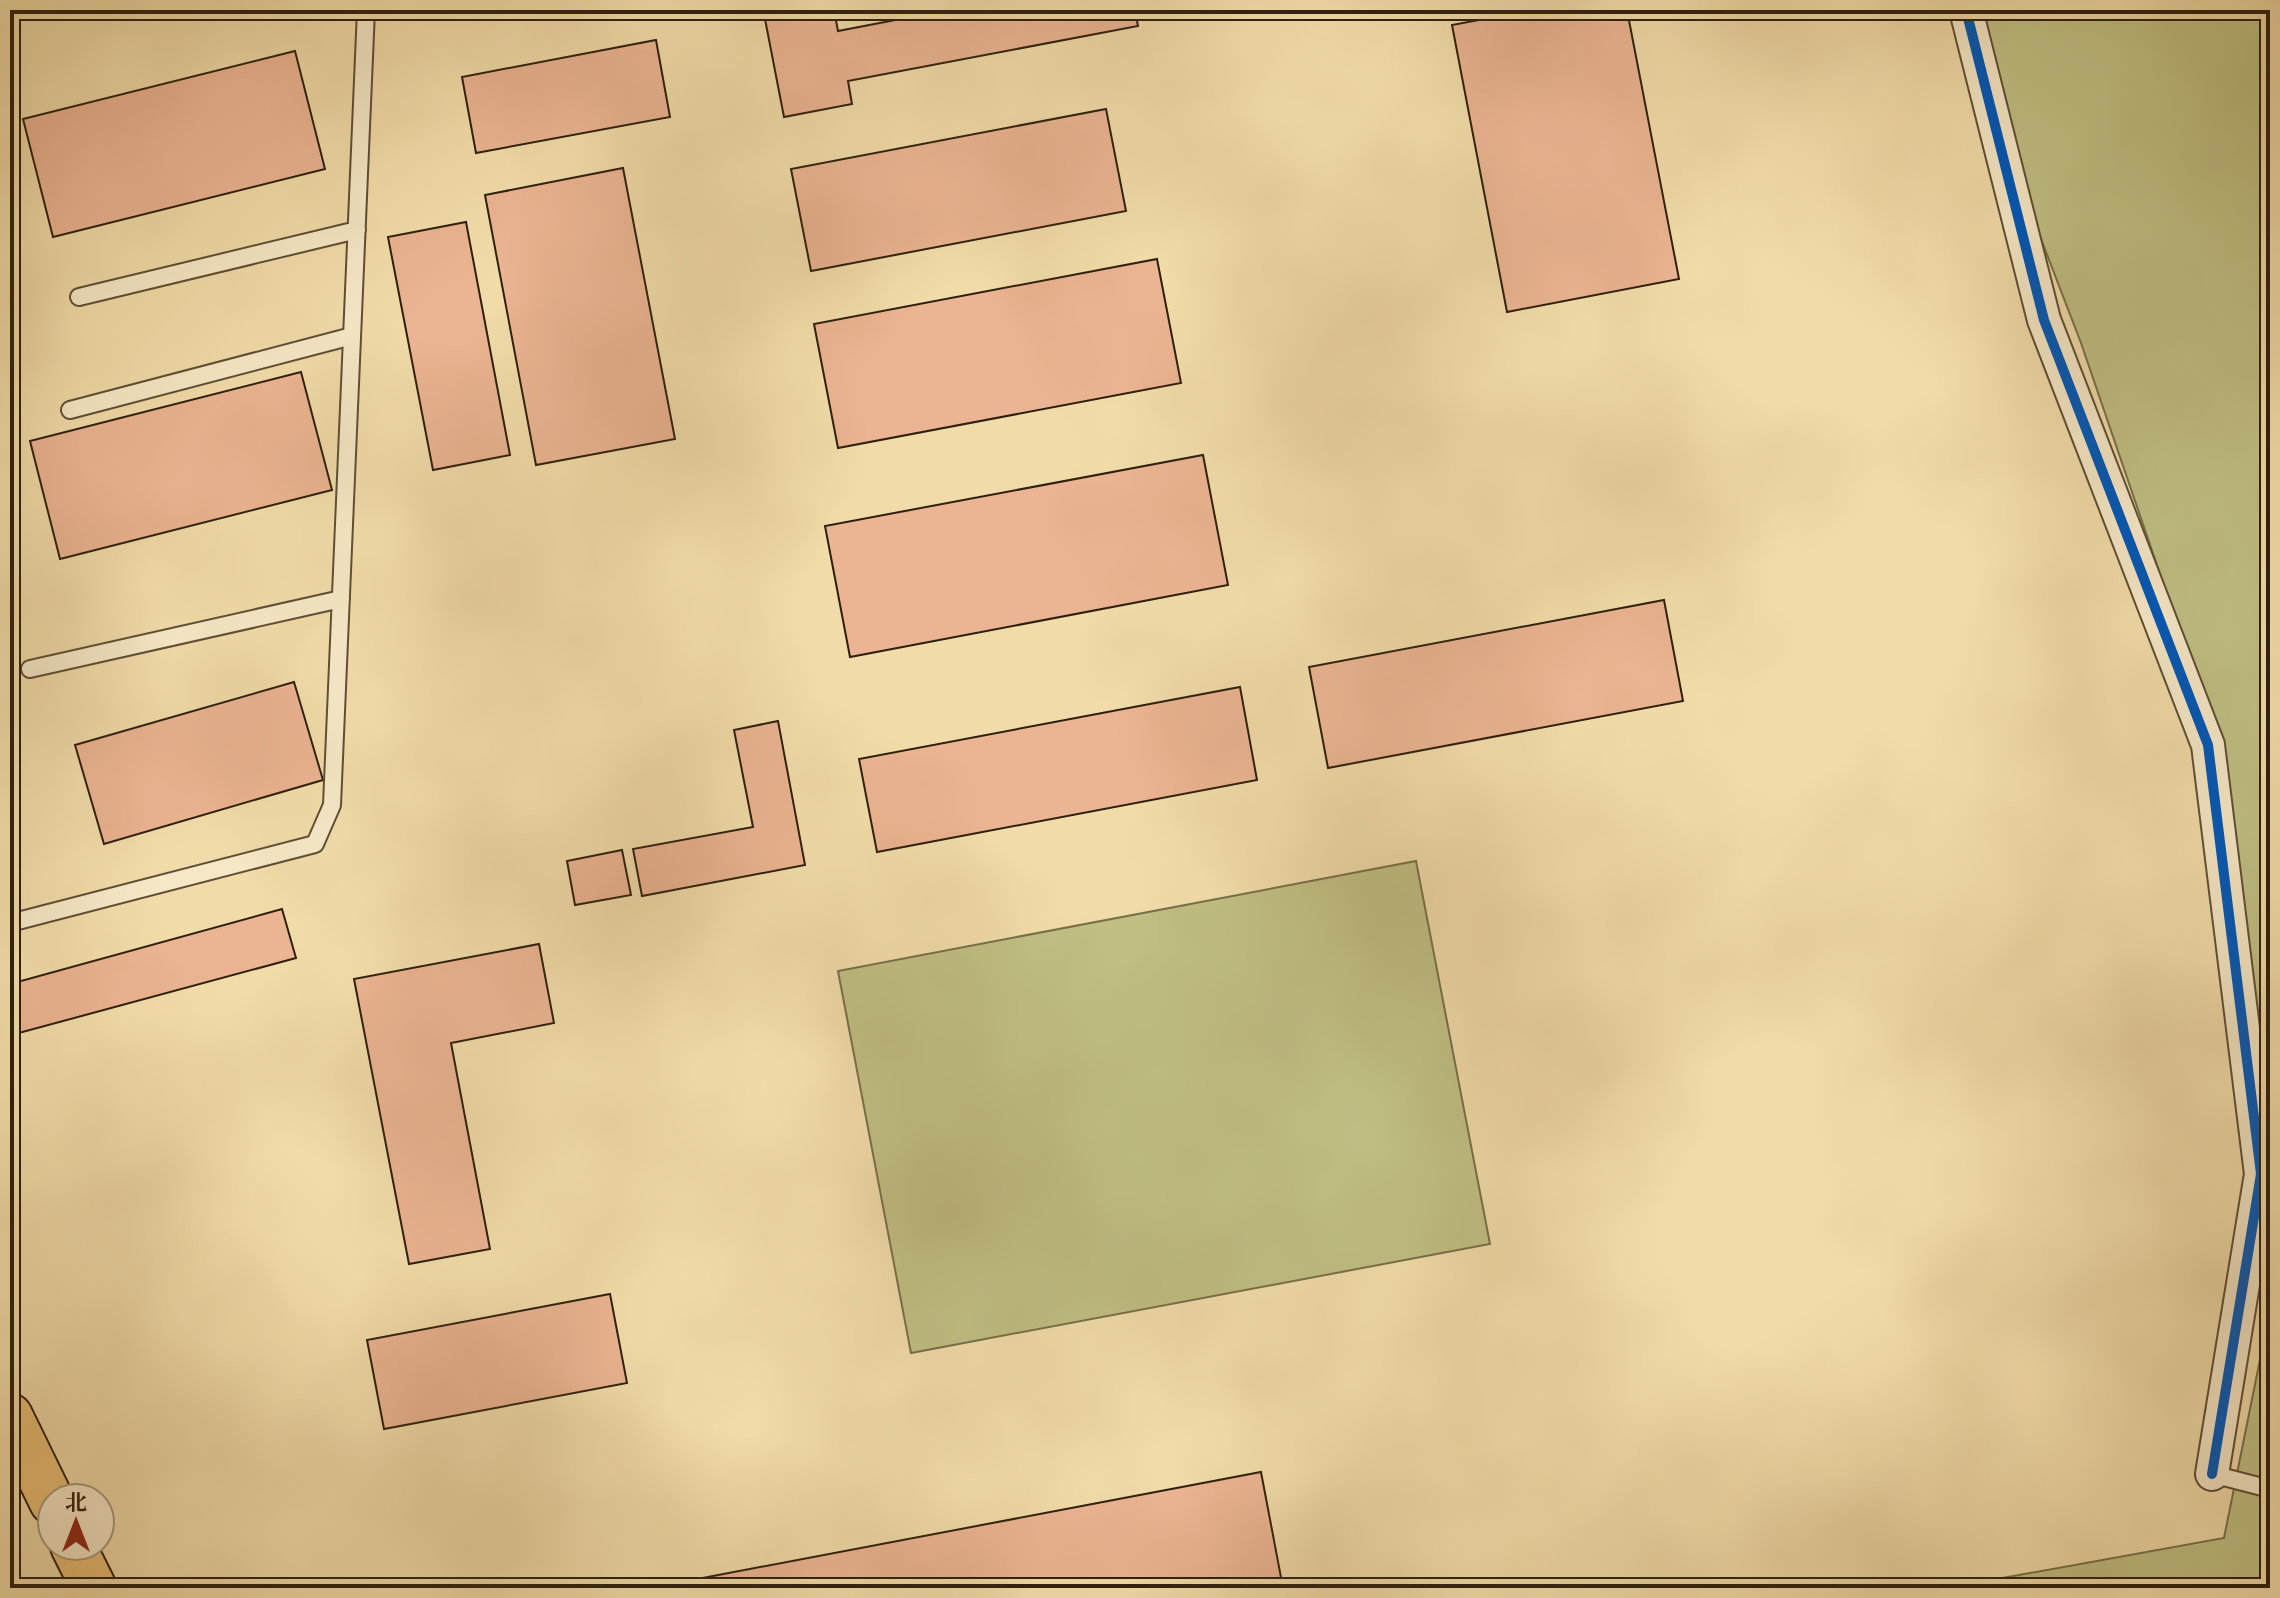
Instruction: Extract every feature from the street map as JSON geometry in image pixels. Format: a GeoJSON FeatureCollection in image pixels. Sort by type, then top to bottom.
{"type":"FeatureCollection","features":[{"type":"Feature","properties":{"kind":"highway"},"geometry":{"type":"LineString","coordinates":[[10,1416],[42,1482]]}},
{"type":"Feature","properties":{"kind":"highway"},"geometry":{"type":"LineString","coordinates":[[81,1562],[94,1588]]}},
{"type":"Feature","properties":{"kind":"street"},"geometry":{"type":"LineString","coordinates":[[1966,10],[2044,320],[2208,745],[2261,1174],[2212,1474]]}},
{"type":"Feature","properties":{"kind":"lane"},"geometry":{"type":"LineString","coordinates":[[10,923],[315,844],[332,805],[366,10]]}},
{"type":"Feature","properties":{"kind":"lane"},"geometry":{"type":"LineString","coordinates":[[79,297],[357,230]]}},
{"type":"Feature","properties":{"kind":"lane"},"geometry":{"type":"LineString","coordinates":[[70,410],[352,336]]}},
{"type":"Feature","properties":{"kind":"lane"},"geometry":{"type":"LineString","coordinates":[[30,669],[341,599]]}},
{"type":"Feature","properties":{"kind":"lane"},"geometry":{"type":"LineString","coordinates":[[2212,1474],[2270,1489]]}},
{"type":"Feature","properties":{"kind":"shaded area"},"geometry":{"type":"Polygon","coordinates":[[[1953,10],[2270,10],[2270,1133],[2224,761],[2081,343],[1953,10]]]}},
{"type":"Feature","properties":{"kind":"shaded area"},"geometry":{"type":"Polygon","coordinates":[[[1416,861],[1490,1244],[911,1353],[838,971],[1416,861]]]}},
{"type":"Feature","properties":{"kind":"shaded area"},"geometry":{"type":"Polygon","coordinates":[[[2270,1310],[2270,1588],[1947,1588],[2224,1538],[2270,1310]]]}},
{"type":"Feature","properties":{"kind":"building"},"geometry":{"type":"Polygon","coordinates":[[[783,10],[834,10],[838,31],[947,10],[1135,10],[1138,26],[848,81],[852,104],[784,117],[764,14],[783,10]]]}},
{"type":"Feature","properties":{"kind":"building"},"geometry":{"type":"Polygon","coordinates":[[[1532,10],[1627,10],[1679,279],[1507,312],[1452,25],[1532,10]]]}},
{"type":"Feature","properties":{"kind":"building"},"geometry":{"type":"Polygon","coordinates":[[[656,40],[670,117],[476,153],[462,77],[656,40]]]}},
{"type":"Feature","properties":{"kind":"building"},"geometry":{"type":"Polygon","coordinates":[[[295,51],[325,169],[53,237],[23,119],[295,51]]]}},
{"type":"Feature","properties":{"kind":"building"},"geometry":{"type":"Polygon","coordinates":[[[1106,109],[1126,211],[811,271],[791,169],[1106,109]]]}},
{"type":"Feature","properties":{"kind":"building"},"geometry":{"type":"Polygon","coordinates":[[[623,168],[675,439],[536,465],[485,195],[623,168]]]}},
{"type":"Feature","properties":{"kind":"building"},"geometry":{"type":"Polygon","coordinates":[[[466,222],[510,455],[433,470],[388,237],[466,222]]]}},
{"type":"Feature","properties":{"kind":"building"},"geometry":{"type":"Polygon","coordinates":[[[1157,259],[1181,383],[838,448],[814,324],[1157,259]]]}},
{"type":"Feature","properties":{"kind":"building"},"geometry":{"type":"Polygon","coordinates":[[[301,372],[332,490],[60,559],[30,441],[301,372]]]}},
{"type":"Feature","properties":{"kind":"building"},"geometry":{"type":"Polygon","coordinates":[[[1203,455],[1228,585],[850,657],[825,526],[1203,455]]]}},
{"type":"Feature","properties":{"kind":"building"},"geometry":{"type":"Polygon","coordinates":[[[1664,600],[1683,701],[1328,768],[1309,667],[1664,600]]]}},
{"type":"Feature","properties":{"kind":"building"},"geometry":{"type":"Polygon","coordinates":[[[294,682],[323,780],[104,844],[75,745],[294,682]]]}},
{"type":"Feature","properties":{"kind":"building"},"geometry":{"type":"Polygon","coordinates":[[[1240,687],[1257,780],[877,852],[859,759],[1240,687]]]}},
{"type":"Feature","properties":{"kind":"building"},"geometry":{"type":"Polygon","coordinates":[[[778,721],[805,865],[642,896],[633,849],[753,827],[734,730],[778,721]]]}},
{"type":"Feature","properties":{"kind":"building"},"geometry":{"type":"Polygon","coordinates":[[[622,850],[631,895],[575,905],[567,861],[622,850]]]}},
{"type":"Feature","properties":{"kind":"building"},"geometry":{"type":"Polygon","coordinates":[[[282,909],[296,958],[15,1034],[10,1016],[10,984],[282,909]]]}},
{"type":"Feature","properties":{"kind":"building"},"geometry":{"type":"Polygon","coordinates":[[[539,944],[554,1023],[451,1043],[490,1249],[409,1264],[354,979],[539,944]]]}},
{"type":"Feature","properties":{"kind":"building"},"geometry":{"type":"Polygon","coordinates":[[[610,1294],[627,1383],[384,1429],[367,1340],[610,1294]]]}},
{"type":"Feature","properties":{"kind":"building"},"geometry":{"type":"Polygon","coordinates":[[[1261,1472],[1283,1588],[650,1588],[1261,1472]]]}},
{"type":"Feature","properties":{"kind":"cycle path"},"geometry":{"type":"LineString","coordinates":[[1966,10],[2044,320],[2208,745],[2261,1174],[2212,1474]]}}]}
